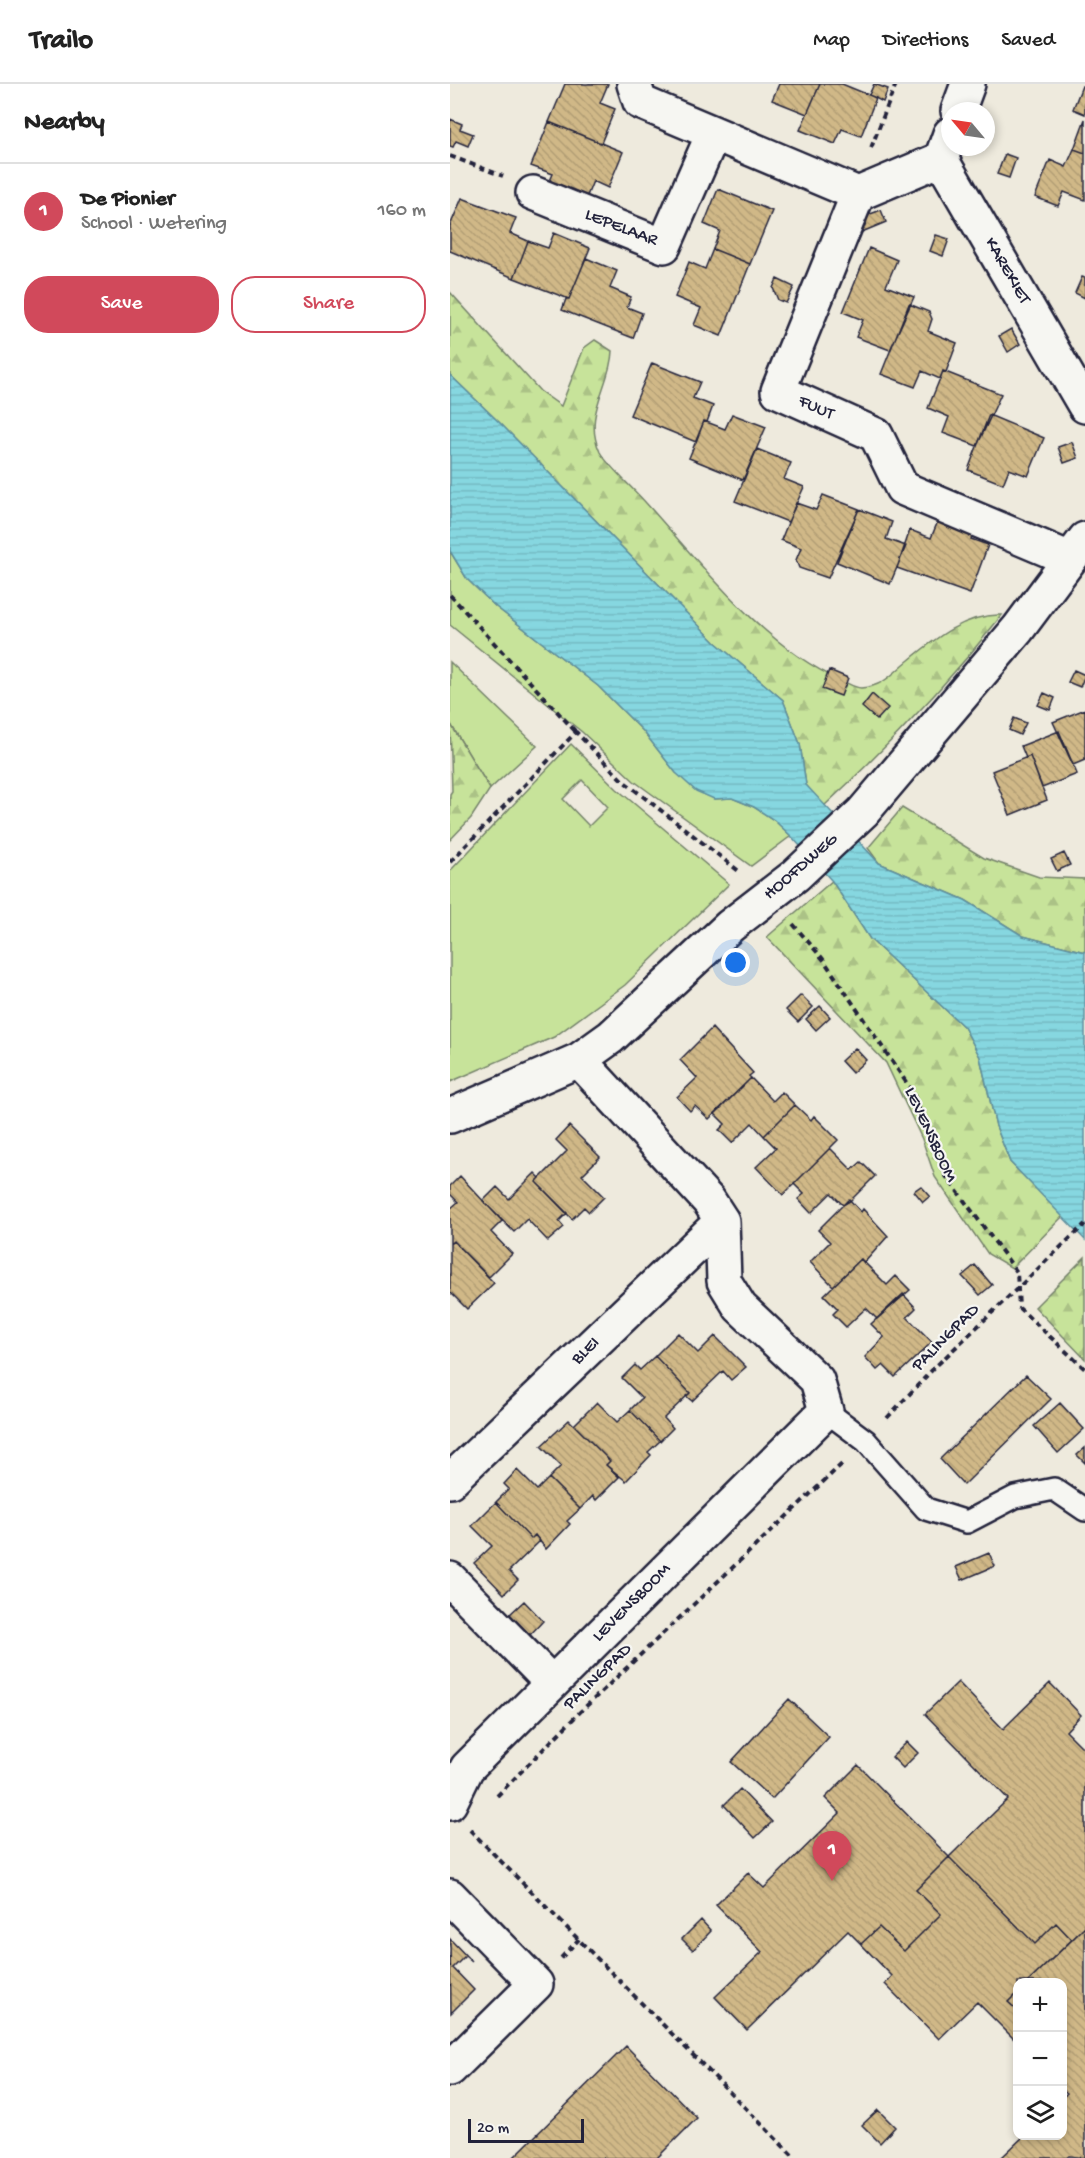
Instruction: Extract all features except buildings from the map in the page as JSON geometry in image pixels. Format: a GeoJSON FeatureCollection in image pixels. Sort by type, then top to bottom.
{"type":"FeatureCollection","features":[{"type":"Feature","properties":{"kind":"street"},"geometry":{"type":"LineString","coordinates":[[634,84],[640,102],[858,194],[941,150]]}},
{"type":"Feature","properties":{"kind":"street"},"geometry":{"type":"LineString","coordinates":[[961,102],[968,84]]}},
{"type":"Feature","properties":{"kind":"street","name":"LEPELAAR"},"geometry":{"type":"LineString","coordinates":[[533,193],[664,246],[712,134]]}},
{"type":"Feature","properties":{"kind":"street","name":"KAREKIET"},"geometry":{"type":"LineString","coordinates":[[951,156],[1085,406]]}},
{"type":"Feature","properties":{"kind":"street","name":"FUUT"},"geometry":{"type":"LineString","coordinates":[[858,194],[778,391],[876,435],[902,488],[1078,549]]}},
{"type":"Feature","properties":{"kind":"street","name":"HOOFDWEG"},"geometry":{"type":"LineString","coordinates":[[450,1116],[579,1060],[611,1037],[730,926],[796,875],[863,812],[1018,629],[1078,549]]}},
{"type":"Feature","properties":{"kind":"street"},"geometry":{"type":"LineString","coordinates":[[579,1060],[709,1201],[722,1221],[724,1281],[740,1307],[817,1380],[826,1411]]}},
{"type":"Feature","properties":{"kind":"street","name":"BLEI"},"geometry":{"type":"LineString","coordinates":[[450,1481],[722,1221]]}},
{"type":"Feature","properties":{"kind":"street","name":"LEVENSBOOM"},"geometry":{"type":"LineString","coordinates":[[458,1815],[466,1768],[826,1411]]}},
{"type":"Feature","properties":{"kind":"street"},"geometry":{"type":"LineString","coordinates":[[450,1579],[551,1682]]}},
{"type":"Feature","properties":{"kind":"street"},"geometry":{"type":"LineString","coordinates":[[450,1896],[536,1984],[450,2069]]}},
{"type":"Feature","properties":{"kind":"lane"},"geometry":{"type":"LineString","coordinates":[[826,1411],[866,1441],[926,1509],[967,1522],[1015,1497],[1054,1489],[1085,1510]]}},
{"type":"Feature","properties":{"kind":"path"},"geometry":{"type":"LineString","coordinates":[[858,194],[863,168],[896,84]]}},
{"type":"Feature","properties":{"kind":"path"},"geometry":{"type":"LineString","coordinates":[[450,156],[518,182],[533,193]]}},
{"type":"Feature","properties":{"kind":"path","name":"LEVENSBOOM"},"geometry":{"type":"LineString","coordinates":[[450,595],[621,780],[769,897],[823,959],[912,1091],[946,1176],[1017,1272],[1019,1308],[1085,1369]]}},
{"type":"Feature","properties":{"kind":"path"},"geometry":{"type":"LineString","coordinates":[[450,862],[576,732]]}},
{"type":"Feature","properties":{"kind":"path","name":"PALINGPAD"},"geometry":{"type":"LineString","coordinates":[[490,1802],[580,1712],[866,1441],[934,1368],[1085,1224]]}},
{"type":"Feature","properties":{"kind":"path"},"geometry":{"type":"LineString","coordinates":[[458,1815],[795,2158]]}},
{"type":"Feature","properties":{"kind":"green space"},"geometry":{"type":"Polygon","coordinates":[[[450,292],[540,391],[561,406],[584,348],[595,340],[612,351],[594,425],[595,438],[600,452],[735,602],[785,647],[812,665],[856,687],[874,686],[889,677],[925,647],[961,624],[974,619],[1002,615],[917,714],[824,806],[806,785],[800,744],[783,700],[715,642],[450,375],[450,292]]]}},
{"type":"Feature","properties":{"kind":"green space"},"geometry":{"type":"Polygon","coordinates":[[[450,551],[467,579],[496,607],[598,686],[643,731],[676,773],[714,799],[732,798],[754,807],[774,820],[791,836],[751,866],[634,781],[582,732],[450,625],[450,551]]]}},
{"type":"Feature","properties":{"kind":"green space"},"geometry":{"type":"Polygon","coordinates":[[[450,662],[537,746],[490,789],[450,723],[450,662]]]}},
{"type":"Feature","properties":{"kind":"green space"},"geometry":{"type":"Polygon","coordinates":[[[450,723],[490,789],[471,818],[450,840],[450,794],[452,791],[450,723]]]}},
{"type":"Feature","properties":{"kind":"green space"},"geometry":{"type":"Polygon","coordinates":[[[571,744],[617,789],[729,884],[625,985],[554,1037],[450,1082],[450,871],[571,744]],[[582,780],[563,799],[589,826],[608,807],[582,780]]]}},
{"type":"Feature","properties":{"kind":"green space"},"geometry":{"type":"Polygon","coordinates":[[[902,808],[984,858],[1039,877],[1085,879],[1085,952],[1023,936],[965,900],[879,863],[868,848],[902,808]]]}},
{"type":"Feature","properties":{"kind":"green space"},"geometry":{"type":"Polygon","coordinates":[[[832,881],[870,939],[964,1027],[980,1057],[996,1126],[1010,1162],[1063,1216],[1012,1268],[988,1254],[935,1177],[922,1139],[886,1063],[767,937],[832,881]]]}},
{"type":"Feature","properties":{"kind":"green space"},"geometry":{"type":"Polygon","coordinates":[[[1085,1257],[1085,1359],[1035,1307],[1085,1257]]]}},
{"type":"Feature","properties":{"kind":"water"},"geometry":{"type":"Polygon","coordinates":[[[450,375],[715,642],[783,700],[800,744],[806,785],[879,863],[965,900],[1023,936],[1085,952],[1085,1240],[1010,1162],[996,1126],[980,1057],[964,1027],[870,939],[832,881],[791,836],[774,820],[754,807],[732,798],[714,799],[696,791],[676,773],[643,731],[598,686],[496,607],[467,579],[450,551],[450,375]]]}},
{"type":"Feature","properties":{"kind":"place","name":"De Pionier"},"geometry":{"type":"Point","coordinates":[832,1881]}}]}
